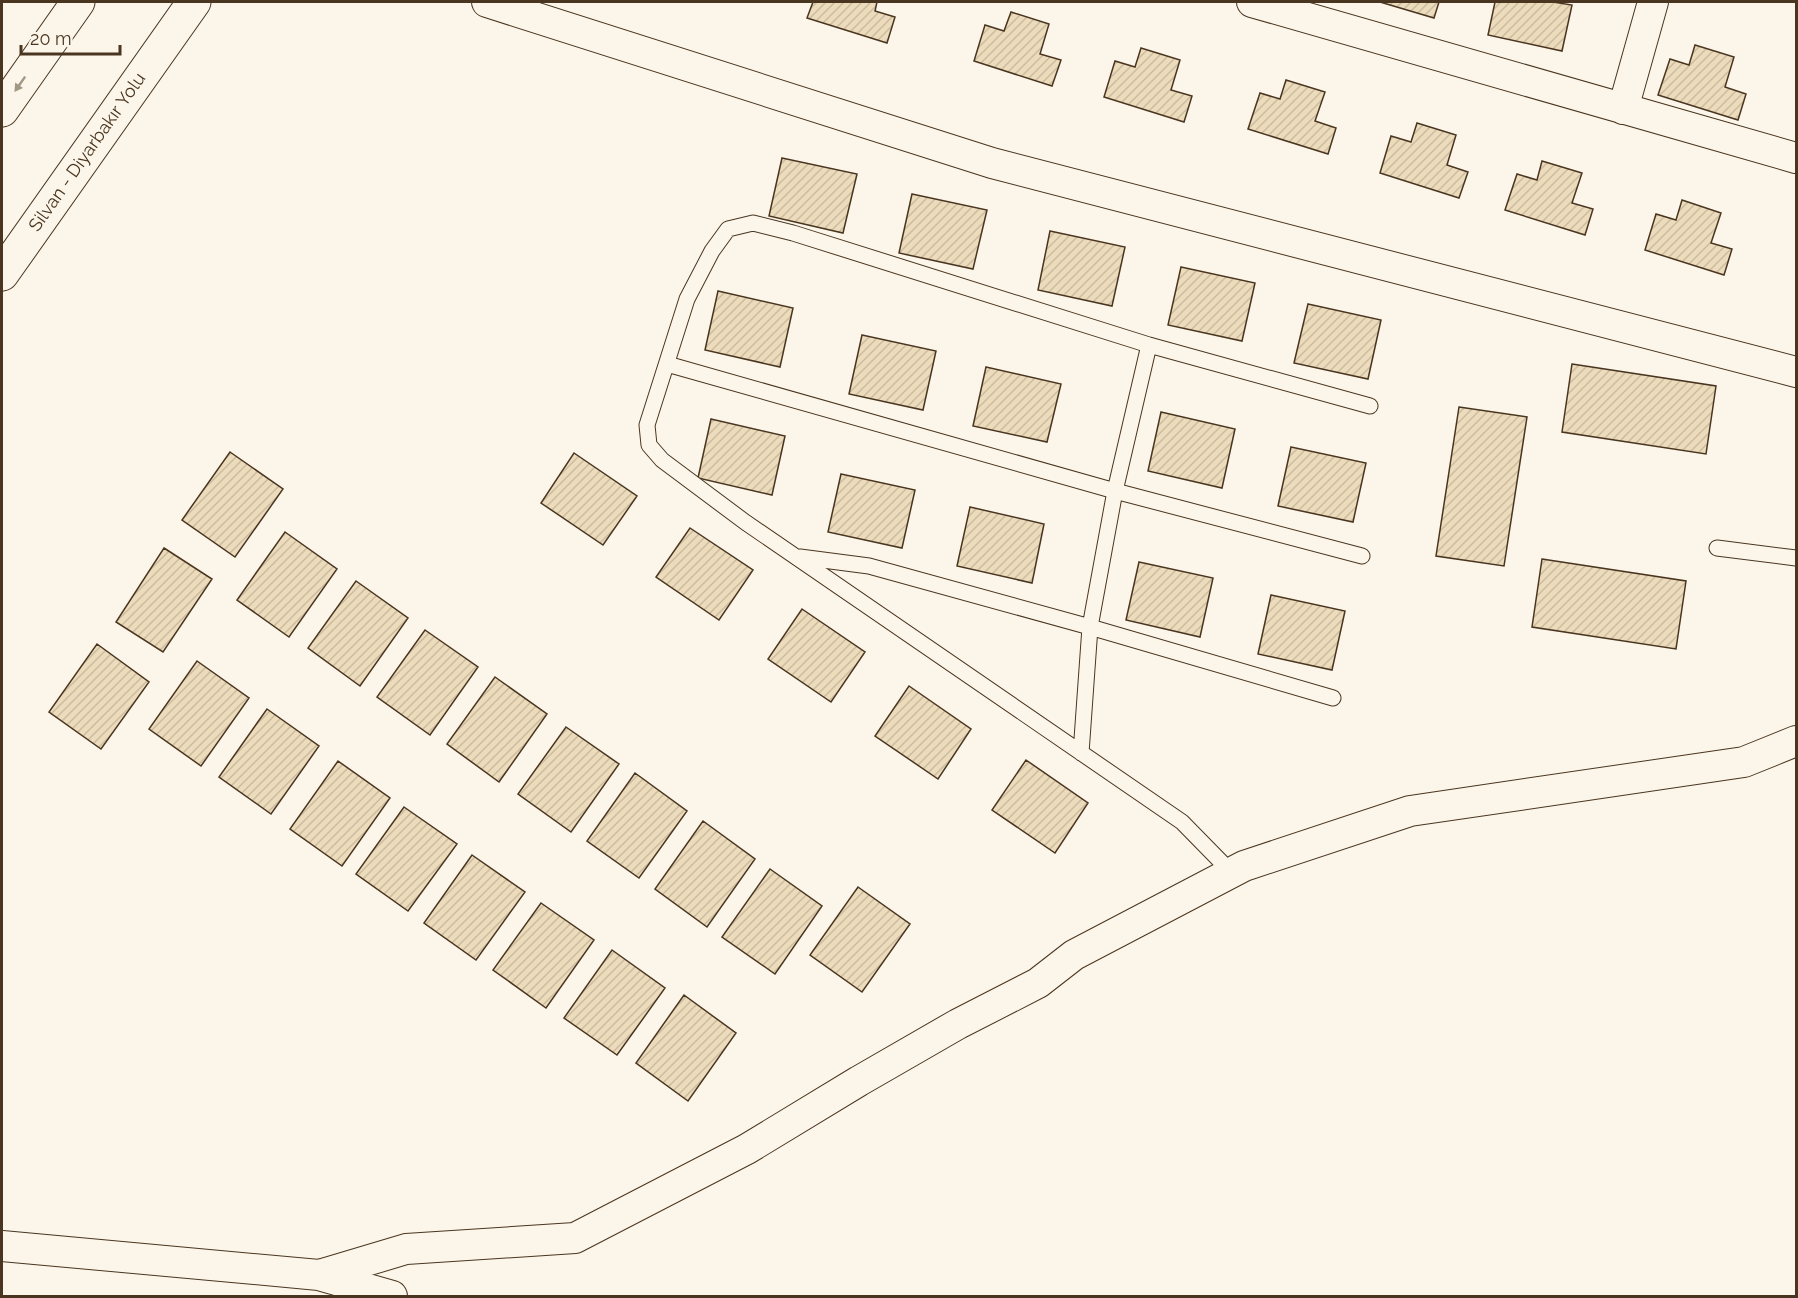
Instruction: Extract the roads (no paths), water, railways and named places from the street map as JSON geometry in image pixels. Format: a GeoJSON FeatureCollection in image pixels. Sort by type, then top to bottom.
{"type":"FeatureCollection","features":[{"type":"Feature","properties":{"kind":"highway"},"geometry":{"type":"LineString","coordinates":[[2,110],[78,2]]}},
{"type":"Feature","properties":{"kind":"highway","name":"Silvan - Diyarbakır Yolu"},"geometry":{"type":"LineString","coordinates":[[2,274],[194,2]]}},
{"type":"Feature","properties":{"kind":"street"},"geometry":{"type":"LineString","coordinates":[[487,2],[992,163],[1797,372]]}},
{"type":"Feature","properties":{"kind":"street"},"geometry":{"type":"LineString","coordinates":[[1252,2],[1797,158]]}},
{"type":"Feature","properties":{"kind":"street"},"geometry":{"type":"LineString","coordinates":[[1623,109],[1653,2]]}},
{"type":"Feature","properties":{"kind":"street"},"geometry":{"type":"LineString","coordinates":[[319,1275],[406,1250],[575,1238],[747,1149],[928,1041],[1038,982],[1074,956],[1244,866],[1410,811],[1744,762],[1797,741]]}},
{"type":"Feature","properties":{"kind":"street"},"geometry":{"type":"LineString","coordinates":[[2,1245],[319,1275],[392,1296]]}},
{"type":"Feature","properties":{"kind":"lane"},"geometry":{"type":"LineString","coordinates":[[1232,873],[1182,822],[745,522],[662,460],[649,445],[647,425],[687,299],[711,251],[728,229],[753,223],[793,233],[1149,345],[1370,406]]}},
{"type":"Feature","properties":{"kind":"lane"},"geometry":{"type":"LineString","coordinates":[[1081,753],[1090,627],[1115,491],[1149,345]]}},
{"type":"Feature","properties":{"kind":"lane"},"geometry":{"type":"LineString","coordinates":[[667,364],[1115,491],[1362,556]]}},
{"type":"Feature","properties":{"kind":"lane"},"geometry":{"type":"LineString","coordinates":[[1716,548],[1797,558]]}},
{"type":"Feature","properties":{"kind":"lane"},"geometry":{"type":"LineString","coordinates":[[795,556],[869,566],[1333,698]]}}]}
